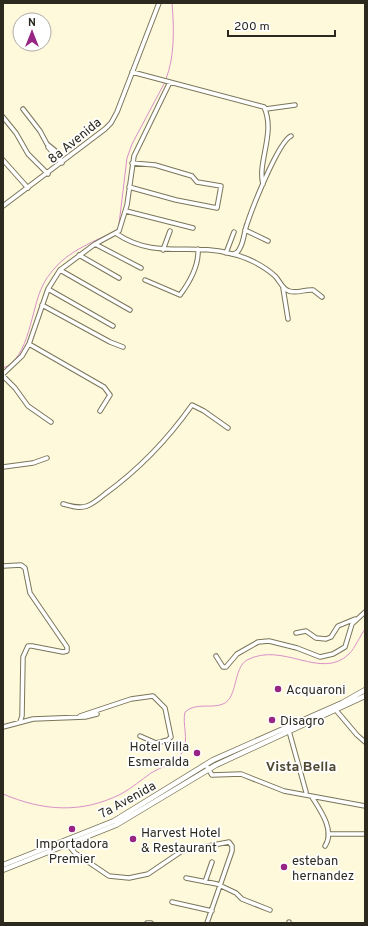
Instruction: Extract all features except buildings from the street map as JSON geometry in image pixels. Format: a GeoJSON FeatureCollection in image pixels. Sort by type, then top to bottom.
{"type":"FeatureCollection","features":[{"type":"Feature","properties":{"kind":"main road","name":"7a Avenida"},"geometry":{"type":"LineString","coordinates":[[3,870],[68,845],[123,821],[207,767],[289,731],[334,709],[365,690]]}},
{"type":"Feature","properties":{"kind":"main road","name":"7a Avenida"},"geometry":{"type":"LineString","coordinates":[[3,865],[118,819],[207,767],[365,696]]}},
{"type":"Feature","properties":{"kind":"street","name":"8a Avenida"},"geometry":{"type":"LineString","coordinates":[[3,206],[48,174],[111,123],[117,112],[149,25],[159,3]]}},
{"type":"Feature","properties":{"kind":"street"},"geometry":{"type":"LineString","coordinates":[[132,72],[264,106],[267,109],[295,105]]}},
{"type":"Feature","properties":{"kind":"street"},"geometry":{"type":"LineString","coordinates":[[51,422],[28,406],[3,375],[22,356],[29,344],[48,289],[60,270],[95,244],[117,234],[126,211],[135,150],[169,82]]}},
{"type":"Feature","properties":{"kind":"street"},"geometry":{"type":"LineString","coordinates":[[263,184],[262,175],[268,133],[264,106]]}},
{"type":"Feature","properties":{"kind":"street"},"geometry":{"type":"LineString","coordinates":[[23,109],[42,135],[43,140],[62,163]]}},
{"type":"Feature","properties":{"kind":"street"},"geometry":{"type":"LineString","coordinates":[[3,117],[16,133],[28,154],[48,174]]}},
{"type":"Feature","properties":{"kind":"street"},"geometry":{"type":"LineString","coordinates":[[232,254],[236,253],[240,249],[245,230],[263,184],[284,142],[291,136]]}},
{"type":"Feature","properties":{"kind":"street"},"geometry":{"type":"LineString","coordinates":[[3,160],[28,188]]}},
{"type":"Feature","properties":{"kind":"street"},"geometry":{"type":"LineString","coordinates":[[129,187],[176,200],[217,208],[221,186],[197,182],[192,176],[154,165],[132,163]]}},
{"type":"Feature","properties":{"kind":"street"},"geometry":{"type":"LineString","coordinates":[[126,211],[193,228]]}},
{"type":"Feature","properties":{"kind":"street"},"geometry":{"type":"LineString","coordinates":[[163,250],[170,230]]}},
{"type":"Feature","properties":{"kind":"street"},"geometry":{"type":"LineString","coordinates":[[245,230],[268,241]]}},
{"type":"Feature","properties":{"kind":"street"},"geometry":{"type":"LineString","coordinates":[[226,253],[234,232]]}},
{"type":"Feature","properties":{"kind":"street"},"geometry":{"type":"LineString","coordinates":[[117,234],[138,244],[163,250],[198,248],[232,254],[265,269],[276,278],[285,290],[291,292],[313,290],[322,297]]}},
{"type":"Feature","properties":{"kind":"street"},"geometry":{"type":"LineString","coordinates":[[95,244],[141,268]]}},
{"type":"Feature","properties":{"kind":"street"},"geometry":{"type":"LineString","coordinates":[[145,280],[180,295],[194,270],[198,248]]}},
{"type":"Feature","properties":{"kind":"street"},"geometry":{"type":"LineString","coordinates":[[79,255],[119,278]]}},
{"type":"Feature","properties":{"kind":"street"},"geometry":{"type":"LineString","coordinates":[[60,270],[130,310]]}},
{"type":"Feature","properties":{"kind":"street"},"geometry":{"type":"LineString","coordinates":[[282,285],[288,319]]}},
{"type":"Feature","properties":{"kind":"street"},"geometry":{"type":"LineString","coordinates":[[48,289],[113,326]]}},
{"type":"Feature","properties":{"kind":"street"},"geometry":{"type":"LineString","coordinates":[[42,304],[110,342],[123,347]]}},
{"type":"Feature","properties":{"kind":"street"},"geometry":{"type":"LineString","coordinates":[[29,344],[104,387],[110,395],[100,411]]}},
{"type":"Feature","properties":{"kind":"street"},"geometry":{"type":"LineString","coordinates":[[63,504],[80,507],[87,506],[108,492],[139,466],[172,433],[192,405],[228,428]]}},
{"type":"Feature","properties":{"kind":"street"},"geometry":{"type":"LineString","coordinates":[[3,466],[33,463],[47,458]]}},
{"type":"Feature","properties":{"kind":"street"},"geometry":{"type":"LineString","coordinates":[[3,566],[21,565],[25,568],[30,593],[67,648],[67,650],[63,652],[28,646],[25,650],[23,657],[22,716],[20,722]]}},
{"type":"Feature","properties":{"kind":"street"},"geometry":{"type":"LineString","coordinates":[[296,633],[306,631],[316,638],[326,639],[331,637],[338,626],[355,619],[365,612]]}},
{"type":"Feature","properties":{"kind":"street"},"geometry":{"type":"LineString","coordinates":[[216,656],[223,667],[226,667],[237,654],[251,645],[269,640],[322,657],[343,650],[355,619]]}},
{"type":"Feature","properties":{"kind":"street"},"geometry":{"type":"LineString","coordinates":[[3,727],[20,722],[80,716],[131,699],[153,696],[165,708],[171,737],[168,740],[156,743],[140,736]]}},
{"type":"Feature","properties":{"kind":"street"},"geometry":{"type":"LineString","coordinates":[[334,709],[365,742]]}},
{"type":"Feature","properties":{"kind":"street"},"geometry":{"type":"LineString","coordinates":[[80,716],[87,717],[97,714]]}},
{"type":"Feature","properties":{"kind":"street"},"geometry":{"type":"LineString","coordinates":[[289,731],[306,792]]}},
{"type":"Feature","properties":{"kind":"street"},"geometry":{"type":"LineString","coordinates":[[207,767],[212,775],[241,774],[284,791],[365,806]]}},
{"type":"Feature","properties":{"kind":"street"},"geometry":{"type":"LineString","coordinates":[[312,797],[325,820],[328,834],[325,846]]}},
{"type":"Feature","properties":{"kind":"street"},"geometry":{"type":"LineString","coordinates":[[328,834],[365,834]]}},
{"type":"Feature","properties":{"kind":"street"},"geometry":{"type":"LineString","coordinates":[[68,845],[75,853],[102,872],[118,878],[129,878],[148,874],[182,851],[229,842],[232,846],[232,851],[207,923]]}},
{"type":"Feature","properties":{"kind":"street"},"geometry":{"type":"LineString","coordinates":[[205,882],[212,862]]}},
{"type":"Feature","properties":{"kind":"street"},"geometry":{"type":"LineString","coordinates":[[186,878],[205,882],[236,893],[242,899],[270,910]]}},
{"type":"Feature","properties":{"kind":"street"},"geometry":{"type":"LineString","coordinates":[[172,902],[212,911]]}},
{"type":"Feature","properties":{"kind":"waterway"},"geometry":{"type":"LineString","coordinates":[[166,79],[172,51],[172,3]]}},
{"type":"Feature","properties":{"kind":"waterway"},"geometry":{"type":"LineString","coordinates":[[119,224],[127,158],[132,144],[165,82]]}},
{"type":"Feature","properties":{"kind":"waterway"},"geometry":{"type":"LineString","coordinates":[[3,368],[12,363],[19,354],[29,331],[39,295],[45,281],[53,270],[59,263],[75,251],[117,230]]}},
{"type":"Feature","properties":{"kind":"waterway"},"geometry":{"type":"LineString","coordinates":[[3,794],[33,804],[62,808],[91,805],[121,794],[151,773],[181,755],[185,746],[185,712],[194,707],[214,706],[228,701],[231,696],[239,669],[247,660],[261,655],[274,655],[314,663],[326,664],[338,661],[349,654],[365,629]]}},
{"type":"Feature","properties":{"kind":"place","name":"Acquaroni"},"geometry":{"type":"Point","coordinates":[278,689]}},
{"type":"Feature","properties":{"kind":"place","name":"Disagro"},"geometry":{"type":"Point","coordinates":[272,720]}},
{"type":"Feature","properties":{"kind":"place","name":"Hotel Villa Esmeralda"},"geometry":{"type":"Point","coordinates":[197,753]}},
{"type":"Feature","properties":{"kind":"place","name":"Importadora Premier"},"geometry":{"type":"Point","coordinates":[72,829]}},
{"type":"Feature","properties":{"kind":"place","name":"Harvest Hotel & Restaurant"},"geometry":{"type":"Point","coordinates":[133,839]}},
{"type":"Feature","properties":{"kind":"place","name":"esteban hernandez"},"geometry":{"type":"Point","coordinates":[284,867]}},
{"type":"Feature","properties":{"kind":"district","name":"Vista Bella"},"geometry":{"type":"Point","coordinates":[301,766]}}]}
